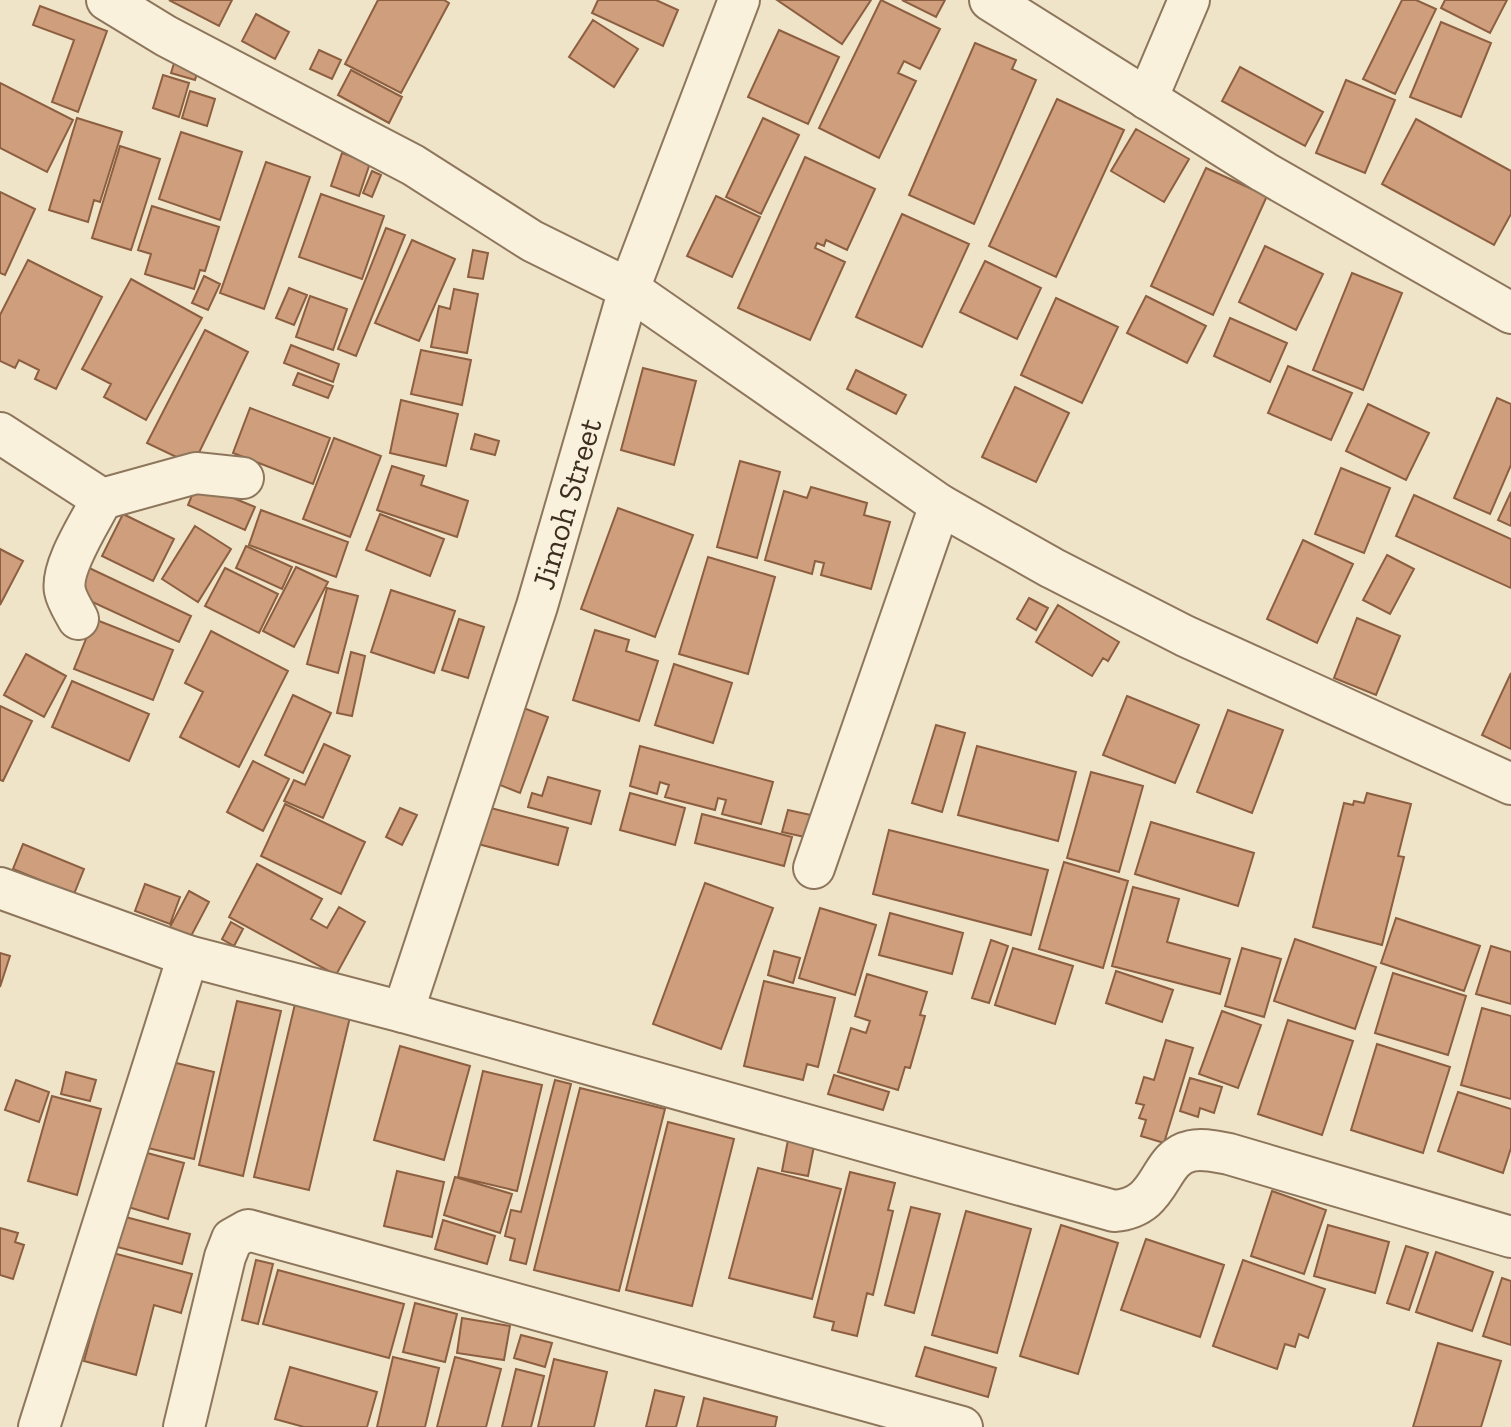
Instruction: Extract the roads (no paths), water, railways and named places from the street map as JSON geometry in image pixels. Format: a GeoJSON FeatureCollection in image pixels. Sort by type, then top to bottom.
{"type":"FeatureCollection","features":[{"type":"Feature","properties":{"kind":"street"},"geometry":{"type":"LineString","coordinates":[[107,0],[166,36],[413,165],[532,241],[629,289],[940,505],[1052,568],[1185,636],[1511,784]]}},
{"type":"Feature","properties":{"kind":"street","name":"Jimoh Street"},"geometry":{"type":"LineString","coordinates":[[403,1012],[537,606],[629,289],[739,0]]}},
{"type":"Feature","properties":{"kind":"street"},"geometry":{"type":"LineString","coordinates":[[990,0],[1264,172],[1511,313]]}},
{"type":"Feature","properties":{"kind":"street"},"geometry":{"type":"LineString","coordinates":[[1147,99],[1189,0]]}},
{"type":"Feature","properties":{"kind":"street"},"geometry":{"type":"LineString","coordinates":[[0,433],[102,499]]}},
{"type":"Feature","properties":{"kind":"street"},"geometry":{"type":"LineString","coordinates":[[78,619],[65,594],[64,581],[70,561],[102,499],[196,473],[243,478]]}},
{"type":"Feature","properties":{"kind":"street"},"geometry":{"type":"LineString","coordinates":[[814,868],[940,505]]}},
{"type":"Feature","properties":{"kind":"street"},"geometry":{"type":"LineString","coordinates":[[0,888],[188,956],[403,1012],[1114,1211],[1128,1210],[1141,1204],[1178,1156],[1204,1150],[1229,1154],[1511,1237]]}},
{"type":"Feature","properties":{"kind":"street"},"geometry":{"type":"LineString","coordinates":[[39,1427],[188,956]]}},
{"type":"Feature","properties":{"kind":"street"},"geometry":{"type":"LineString","coordinates":[[184,1427],[225,1257],[232,1239],[248,1230],[962,1427]]}}]}
